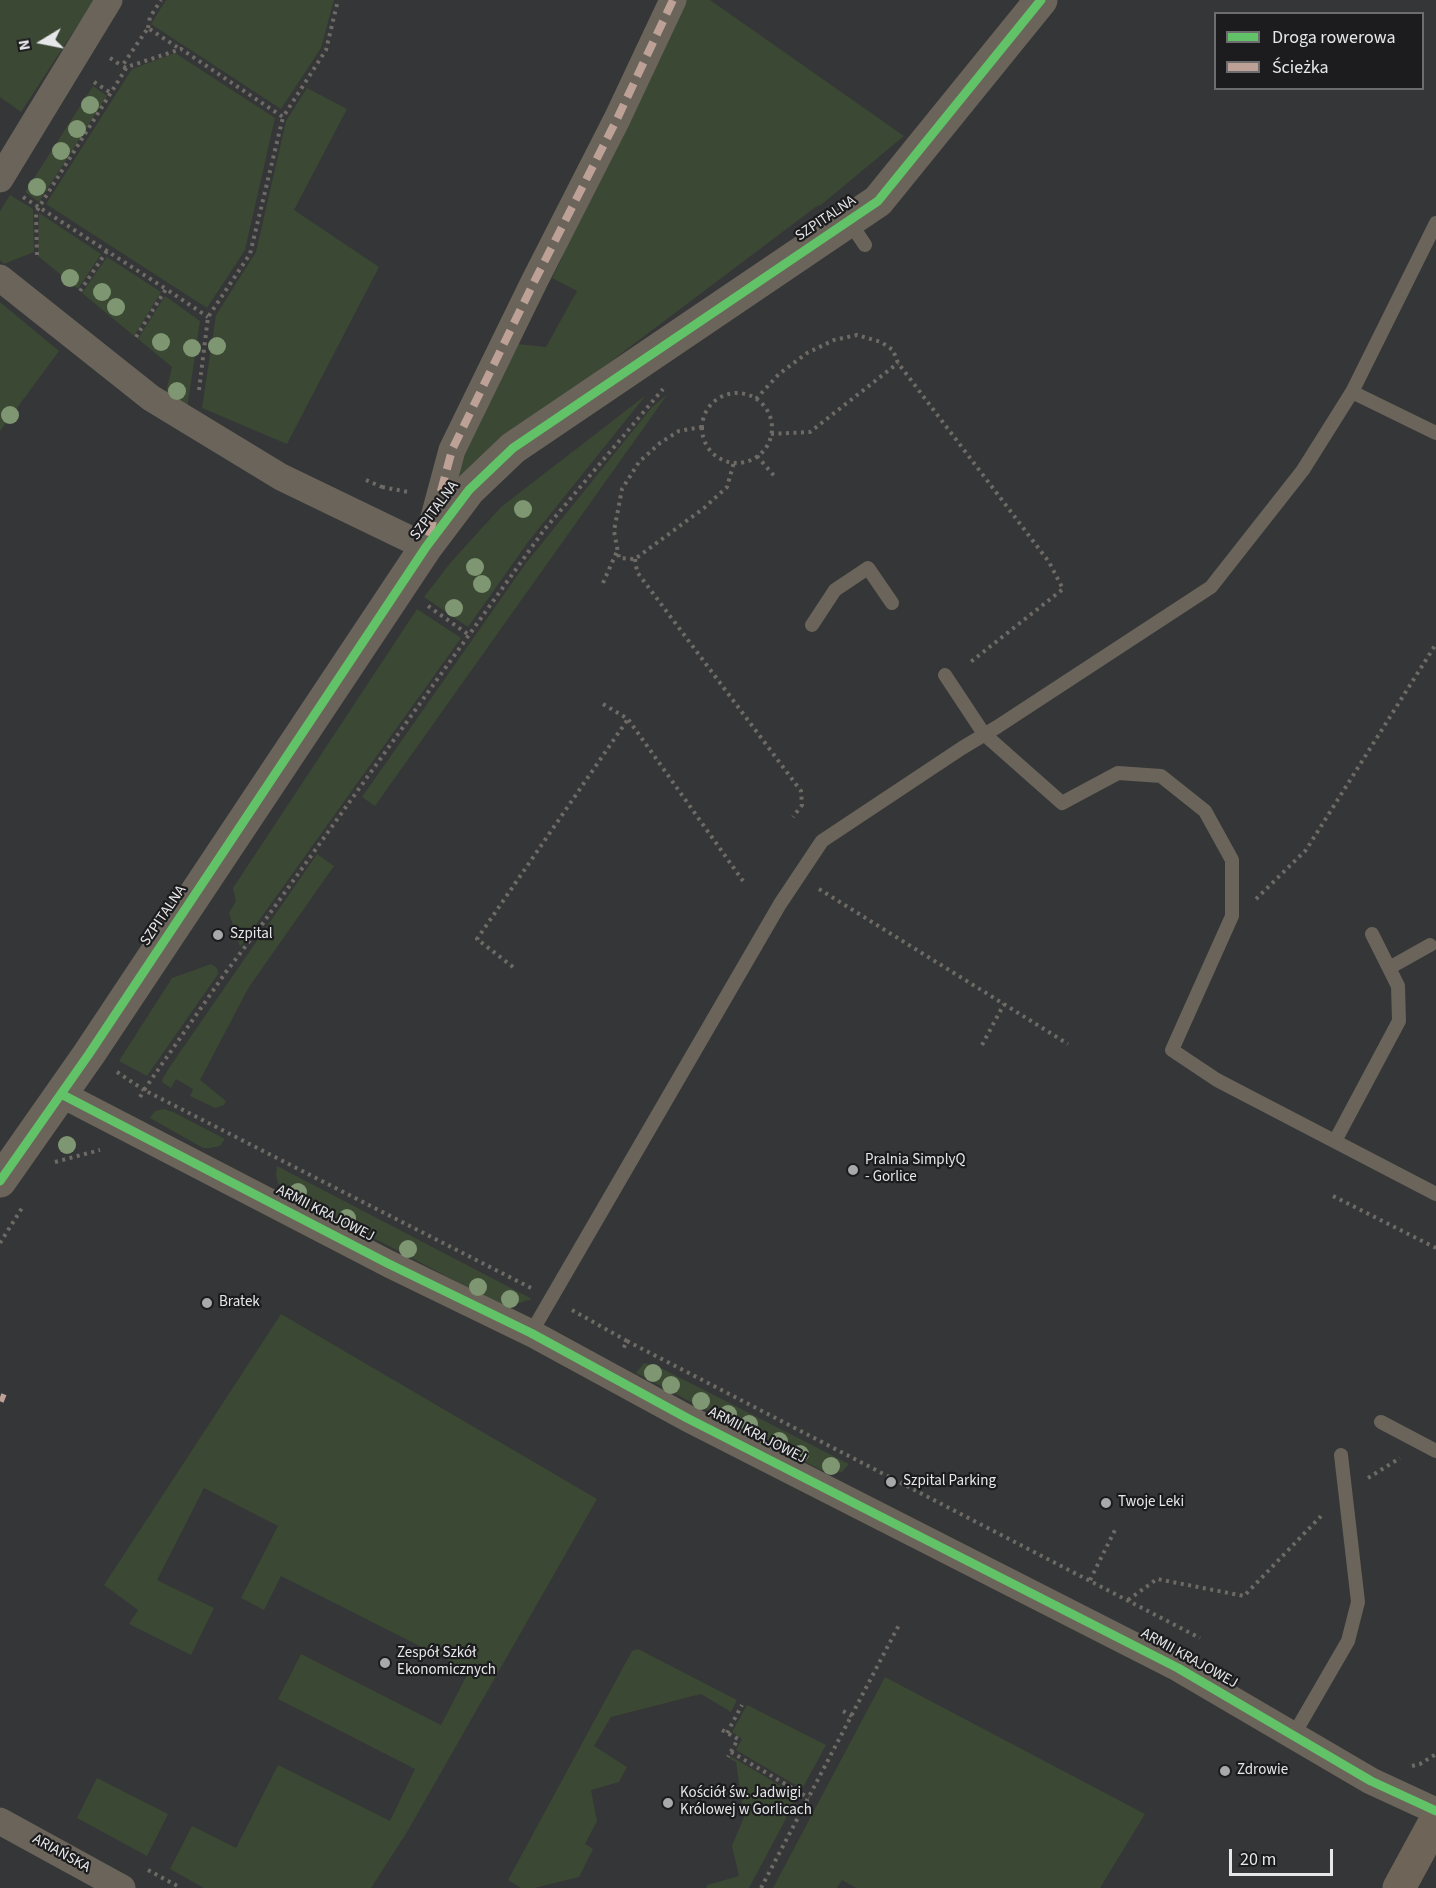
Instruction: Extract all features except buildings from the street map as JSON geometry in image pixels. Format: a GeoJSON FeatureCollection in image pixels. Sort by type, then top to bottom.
{"type":"FeatureCollection","features":[{"type":"Feature","properties":{"kind":"main road"},"geometry":{"type":"LineString","coordinates":[[1399,1888],[1436,1820]]}},
{"type":"Feature","properties":{"kind":"street"},"geometry":{"type":"LineString","coordinates":[[10,187],[109,0]]}},
{"type":"Feature","properties":{"kind":"street"},"geometry":{"type":"LineString","coordinates":[[0,278],[151,398],[281,477],[426,547],[452,450],[617,119],[673,0]]}},
{"type":"Feature","properties":{"kind":"street","name":"SZPITALNA"},"geometry":{"type":"LineString","coordinates":[[0,1181],[89,1054],[426,547],[469,490],[513,448],[857,233],[878,201],[1041,0]]}},
{"type":"Feature","properties":{"kind":"street","name":"ARMII KRAJOWEJ"},"geometry":{"type":"LineString","coordinates":[[61,1094],[389,1264],[531,1333],[687,1418],[1178,1668],[1371,1781],[1436,1811]]}},
{"type":"Feature","properties":{"kind":"street","name":"ARIAŃSKA"},"geometry":{"type":"LineString","coordinates":[[0,1821],[122,1888]]}},
{"type":"Feature","properties":{"kind":"lane"},"geometry":{"type":"LineString","coordinates":[[531,1333],[780,904],[822,841],[1211,587],[1303,470],[1352,392],[1436,223]]}},
{"type":"Feature","properties":{"kind":"lane"},"geometry":{"type":"LineString","coordinates":[[1352,392],[1436,434]]}},
{"type":"Feature","properties":{"kind":"lane"},"geometry":{"type":"LineString","coordinates":[[812,625],[835,590],[868,568],[892,603]]}},
{"type":"Feature","properties":{"kind":"lane"},"geometry":{"type":"LineString","coordinates":[[946,677],[984,734],[1062,803],[1118,773],[1161,776],[1205,811],[1232,860],[1232,916],[1172,1050],[1217,1080],[1436,1194]]}},
{"type":"Feature","properties":{"kind":"lane"},"geometry":{"type":"LineString","coordinates":[[1335,1141],[1399,1021],[1398,986],[1372,934]]}},
{"type":"Feature","properties":{"kind":"lane"},"geometry":{"type":"LineString","coordinates":[[1389,968],[1431,945]]}},
{"type":"Feature","properties":{"kind":"lane"},"geometry":{"type":"LineString","coordinates":[[1381,1422],[1436,1451]]}},
{"type":"Feature","properties":{"kind":"lane"},"geometry":{"type":"LineString","coordinates":[[1293,1736],[1348,1641],[1358,1602],[1341,1455]]}},
{"type":"Feature","properties":{"kind":"path"},"geometry":{"type":"LineString","coordinates":[[126,68],[122,66],[148,28],[150,17],[161,0]]}},
{"type":"Feature","properties":{"kind":"path"},"geometry":{"type":"LineString","coordinates":[[198,400],[208,317],[250,254],[283,117],[326,50],[338,0]]}},
{"type":"Feature","properties":{"kind":"path"},"geometry":{"type":"LineString","coordinates":[[148,28],[283,117]]}},
{"type":"Feature","properties":{"kind":"path"},"geometry":{"type":"LineString","coordinates":[[36,255],[36,212],[126,68],[181,49]]}},
{"type":"Feature","properties":{"kind":"path"},"geometry":{"type":"LineString","coordinates":[[10,187],[208,317]]}},
{"type":"Feature","properties":{"kind":"path"},"geometry":{"type":"LineString","coordinates":[[80,291],[107,251]]}},
{"type":"Feature","properties":{"kind":"path"},"geometry":{"type":"LineString","coordinates":[[136,337],[166,289]]}},
{"type":"Feature","properties":{"kind":"path"},"geometry":{"type":"LineString","coordinates":[[756,399],[779,374],[807,353],[834,340],[857,335],[881,342],[894,350],[898,363],[1049,562],[1063,589],[946,677]]}},
{"type":"Feature","properties":{"kind":"path"},"geometry":{"type":"LineString","coordinates":[[771,434],[810,432],[898,363]]}},
{"type":"Feature","properties":{"kind":"path"},"geometry":{"type":"LineString","coordinates":[[49,1164],[113,1147],[144,1090],[226,972],[264,923],[544,530],[666,386]]}},
{"type":"Feature","properties":{"kind":"path"},"geometry":{"type":"LineString","coordinates":[[740,393],[756,399],[768,411],[772,422],[768,445],[751,460],[734,462],[717,457],[709,449],[702,427],[704,416],[710,406],[718,398],[729,394],[740,393]]}},
{"type":"Feature","properties":{"kind":"path"},"geometry":{"type":"LineString","coordinates":[[702,427],[679,431],[660,443],[639,462],[622,489],[614,531],[619,558],[635,559],[704,508],[727,487],[734,462]]}},
{"type":"Feature","properties":{"kind":"path"},"geometry":{"type":"LineString","coordinates":[[757,456],[776,478]]}},
{"type":"Feature","properties":{"kind":"path"},"geometry":{"type":"LineString","coordinates":[[360,478],[382,487],[369,519]]}},
{"type":"Feature","properties":{"kind":"path"},"geometry":{"type":"LineString","coordinates":[[603,583],[618,550]]}},
{"type":"Feature","properties":{"kind":"path"},"geometry":{"type":"LineString","coordinates":[[635,559],[637,573],[801,791],[802,805],[793,817]]}},
{"type":"Feature","properties":{"kind":"path"},"geometry":{"type":"LineString","coordinates":[[1232,916],[1251,904],[1306,850],[1436,644]]}},
{"type":"Feature","properties":{"kind":"path"},"geometry":{"type":"LineString","coordinates":[[603,704],[628,719],[743,881]]}},
{"type":"Feature","properties":{"kind":"path"},"geometry":{"type":"LineString","coordinates":[[513,967],[477,939],[628,719]]}},
{"type":"Feature","properties":{"kind":"path"},"geometry":{"type":"LineString","coordinates":[[799,876],[1068,1044]]}},
{"type":"Feature","properties":{"kind":"path"},"geometry":{"type":"LineString","coordinates":[[982,1045],[1004,1004]]}},
{"type":"Feature","properties":{"kind":"path"},"geometry":{"type":"LineString","coordinates":[[89,1054],[144,1090],[552,1299],[627,1341],[1200,1638]]}},
{"type":"Feature","properties":{"kind":"path"},"geometry":{"type":"LineString","coordinates":[[1333,1196],[1436,1248]]}},
{"type":"Feature","properties":{"kind":"path"},"geometry":{"type":"LineString","coordinates":[[0,1243],[25,1204]]}},
{"type":"Feature","properties":{"kind":"path"},"geometry":{"type":"LineString","coordinates":[[609,1375],[627,1341]]}},
{"type":"Feature","properties":{"kind":"path"},"geometry":{"type":"LineString","coordinates":[[1127,1600],[1157,1579],[1244,1596],[1345,1491],[1403,1456]]}},
{"type":"Feature","properties":{"kind":"path"},"geometry":{"type":"LineString","coordinates":[[1090,1580],[1116,1528]]}},
{"type":"Feature","properties":{"kind":"path"},"geometry":{"type":"LineString","coordinates":[[761,1888],[900,1623]]}},
{"type":"Feature","properties":{"kind":"path"},"geometry":{"type":"LineString","coordinates":[[727,1733],[742,1705]]}},
{"type":"Feature","properties":{"kind":"path"},"geometry":{"type":"LineString","coordinates":[[843,1711],[852,1716]]}},
{"type":"Feature","properties":{"kind":"path"},"geometry":{"type":"LineString","coordinates":[[722,1730],[738,1739],[728,1757]]}},
{"type":"Feature","properties":{"kind":"path"},"geometry":{"type":"LineString","coordinates":[[731,1752],[809,1798]]}},
{"type":"Feature","properties":{"kind":"green space"},"geometry":{"type":"Polygon","coordinates":[[[0,0],[94,0],[21,112],[0,97],[0,0]]]}},
{"type":"Feature","properties":{"kind":"green space"},"geometry":{"type":"Polygon","coordinates":[[[166,0],[334,0],[321,48],[281,109],[151,24],[166,0]]]}},
{"type":"Feature","properties":{"kind":"green space"},"geometry":{"type":"Polygon","coordinates":[[[679,0],[710,0],[904,136],[821,205],[582,383],[487,460],[452,482],[452,476],[517,344],[546,347],[577,291],[552,278],[562,258],[562,249],[679,0]]]}},
{"type":"Feature","properties":{"kind":"green space"},"geometry":{"type":"Polygon","coordinates":[[[175,53],[275,118],[245,250],[207,308],[46,204],[132,69],[175,53]]]}},
{"type":"Feature","properties":{"kind":"green space"},"geometry":{"type":"Polygon","coordinates":[[[93,86],[107,96],[39,202],[25,192],[93,86]]]}},
{"type":"Feature","properties":{"kind":"green space"},"geometry":{"type":"Polygon","coordinates":[[[307,88],[347,109],[294,210],[379,267],[287,444],[202,408],[216,315],[256,252],[286,121],[307,88]]]}},
{"type":"Feature","properties":{"kind":"green space"},"geometry":{"type":"Polygon","coordinates":[[[10,195],[33,209],[34,252],[4,264],[0,260],[0,211],[10,195]]]}},
{"type":"Feature","properties":{"kind":"green space"},"geometry":{"type":"Polygon","coordinates":[[[39,213],[101,254],[78,289],[38,256],[39,213]]]}},
{"type":"Feature","properties":{"kind":"green space"},"geometry":{"type":"Polygon","coordinates":[[[107,257],[161,292],[134,336],[82,293],[107,257]]]}},
{"type":"Feature","properties":{"kind":"green space"},"geometry":{"type":"Polygon","coordinates":[[[165,296],[200,321],[187,409],[165,396],[172,367],[138,339],[165,296]]]}},
{"type":"Feature","properties":{"kind":"green space"},"geometry":{"type":"Polygon","coordinates":[[[0,302],[59,351],[0,431],[0,302]]]}},
{"type":"Feature","properties":{"kind":"green space"},"geometry":{"type":"Polygon","coordinates":[[[646,395],[528,542],[468,627],[424,597],[451,562],[501,507],[646,395]]]}},
{"type":"Feature","properties":{"kind":"green space"},"geometry":{"type":"Polygon","coordinates":[[[667,395],[375,806],[362,797],[526,563],[652,407],[667,395]]]}},
{"type":"Feature","properties":{"kind":"green space"},"geometry":{"type":"Polygon","coordinates":[[[417,609],[461,638],[240,947],[229,913],[236,901],[233,888],[417,609]]]}},
{"type":"Feature","properties":{"kind":"green space"},"geometry":{"type":"Polygon","coordinates":[[[317,854],[334,866],[249,987],[200,1080],[226,1101],[224,1105],[215,1108],[190,1096],[193,1089],[176,1079],[171,1088],[163,1083],[162,1080],[169,1068],[317,854]]]}},
{"type":"Feature","properties":{"kind":"green space"},"geometry":{"type":"Polygon","coordinates":[[[211,964],[217,968],[218,974],[147,1076],[119,1061],[172,978],[211,964]]]}},
{"type":"Feature","properties":{"kind":"green space"},"geometry":{"type":"Polygon","coordinates":[[[164,1109],[225,1139],[220,1146],[203,1148],[150,1118],[155,1111],[164,1109]]]}},
{"type":"Feature","properties":{"kind":"green space"},"geometry":{"type":"Polygon","coordinates":[[[277,1166],[532,1299],[513,1305],[501,1305],[288,1193],[278,1183],[277,1166]]]}},
{"type":"Feature","properties":{"kind":"green space"},"geometry":{"type":"Polygon","coordinates":[[[281,1314],[597,1499],[407,1832],[371,1888],[204,1888],[170,1869],[192,1826],[236,1848],[278,1765],[390,1821],[415,1769],[278,1699],[301,1654],[441,1725],[469,1671],[281,1576],[264,1610],[241,1598],[278,1526],[204,1488],[157,1580],[214,1608],[191,1655],[129,1624],[138,1610],[104,1585],[281,1314]]]}},
{"type":"Feature","properties":{"kind":"green space"},"geometry":{"type":"Polygon","coordinates":[[[644,1363],[657,1366],[849,1464],[842,1472],[827,1473],[636,1373],[644,1363]]]}},
{"type":"Feature","properties":{"kind":"green space"},"geometry":{"type":"Polygon","coordinates":[[[638,1649],[737,1700],[731,1712],[701,1694],[611,1717],[594,1746],[627,1767],[619,1782],[591,1790],[597,1821],[585,1844],[593,1849],[579,1877],[534,1888],[521,1888],[508,1880],[632,1651],[638,1649]]]}},
{"type":"Feature","properties":{"kind":"green space"},"geometry":{"type":"Polygon","coordinates":[[[885,1677],[1145,1814],[1100,1888],[856,1888],[842,1880],[837,1888],[773,1888],[885,1677]]]}},
{"type":"Feature","properties":{"kind":"green space"},"geometry":{"type":"Polygon","coordinates":[[[747,1705],[826,1745],[802,1789],[736,1750],[742,1739],[732,1732],[747,1705]]]}},
{"type":"Feature","properties":{"kind":"green space"},"geometry":{"type":"Polygon","coordinates":[[[732,1757],[798,1796],[749,1888],[706,1888],[707,1885],[739,1876],[732,1846],[744,1817],[736,1762],[730,1759],[732,1757]]]}},
{"type":"Feature","properties":{"kind":"green space"},"geometry":{"type":"Polygon","coordinates":[[[97,1778],[168,1814],[147,1856],[77,1818],[97,1778]]]}},
{"type":"Feature","properties":{"kind":"marked path"},"geometry":{"type":"LineString","coordinates":[[429,536],[452,450],[617,119],[673,0]]}},
{"type":"Feature","properties":{"kind":"marked path"},"geometry":{"type":"LineString","coordinates":[[0,1397],[5,1399]]}},
{"type":"Feature","properties":{"kind":"cycle path"},"geometry":{"type":"LineString","coordinates":[[0,1181],[89,1054],[426,547],[469,490],[513,448],[878,201],[1041,0]]}},
{"type":"Feature","properties":{"kind":"cycle path"},"geometry":{"type":"LineString","coordinates":[[61,1094],[389,1264],[531,1333],[687,1418],[1178,1668],[1371,1781],[1436,1811]]}},
{"type":"Feature","properties":{"kind":"place","name":"Szpital"},"geometry":{"type":"Point","coordinates":[218,935]}},
{"type":"Feature","properties":{"kind":"place","name":"Pralnia SimplyQ - Gorlice"},"geometry":{"type":"Point","coordinates":[853,1170]}},
{"type":"Feature","properties":{"kind":"place","name":"Bratek"},"geometry":{"type":"Point","coordinates":[207,1303]}},
{"type":"Feature","properties":{"kind":"place","name":"Szpital Parking"},"geometry":{"type":"Point","coordinates":[891,1482]}},
{"type":"Feature","properties":{"kind":"place","name":"Twoje Leki"},"geometry":{"type":"Point","coordinates":[1106,1503]}},
{"type":"Feature","properties":{"kind":"place","name":"Zespół Szkół Ekonomicznych"},"geometry":{"type":"Point","coordinates":[385,1663]}},
{"type":"Feature","properties":{"kind":"place","name":"Zdrowie"},"geometry":{"type":"Point","coordinates":[1225,1771]}},
{"type":"Feature","properties":{"kind":"place","name":"Kościół św. Jadwigi Królowej w Gorlicach"},"geometry":{"type":"Point","coordinates":[668,1803]}}]}
